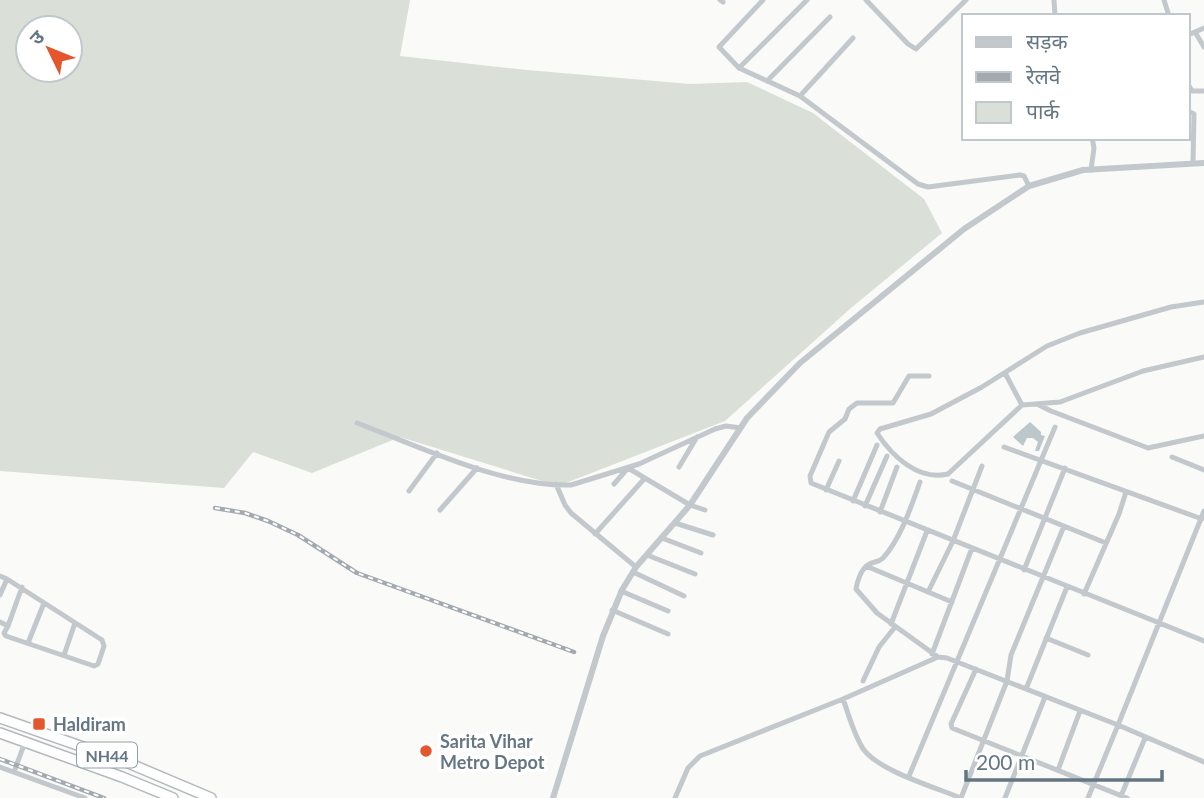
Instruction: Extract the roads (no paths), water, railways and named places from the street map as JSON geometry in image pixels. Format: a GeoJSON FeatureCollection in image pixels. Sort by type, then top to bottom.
{"type":"FeatureCollection","features":[{"type":"Feature","properties":{"kind":"highway","name":"NH44"},"geometry":{"type":"LineString","coordinates":[[0,718],[126,762],[211,798]]}},
{"type":"Feature","properties":{"kind":"highway","name":"NH44"},"geometry":{"type":"LineString","coordinates":[[0,733],[173,798]]}},
{"type":"Feature","properties":{"kind":"street"},"geometry":{"type":"LineString","coordinates":[[763,0],[719,47],[739,68],[800,96],[918,184],[928,187],[1020,175],[1024,176],[1029,186]]}},
{"type":"Feature","properties":{"kind":"street"},"geometry":{"type":"LineString","coordinates":[[739,68],[807,0]]}},
{"type":"Feature","properties":{"kind":"street"},"geometry":{"type":"LineString","coordinates":[[866,0],[916,49],[966,0]]}},
{"type":"Feature","properties":{"kind":"street"},"geometry":{"type":"LineString","coordinates":[[767,81],[830,16]]}},
{"type":"Feature","properties":{"kind":"street"},"geometry":{"type":"LineString","coordinates":[[1204,28],[1192,34],[1204,47]]}},
{"type":"Feature","properties":{"kind":"street"},"geometry":{"type":"LineString","coordinates":[[800,96],[853,38]]}},
{"type":"Feature","properties":{"kind":"street"},"geometry":{"type":"LineString","coordinates":[[1190,112],[1194,114],[1193,163]]}},
{"type":"Feature","properties":{"kind":"street"},"geometry":{"type":"LineString","coordinates":[[1091,170],[1094,140]]}},
{"type":"Feature","properties":{"kind":"street"},"geometry":{"type":"LineString","coordinates":[[553,798],[612,610],[621,591],[647,555],[691,505],[758,405],[821,344],[914,272],[964,229],[1029,186],[1069,173],[1091,170],[1204,163]]}},
{"type":"Feature","properties":{"kind":"street"},"geometry":{"type":"LineString","coordinates":[[1204,302],[1171,307],[1080,333],[1047,346],[931,414],[880,429],[877,433],[909,467],[936,476],[942,475],[955,469],[1023,405],[1060,402],[1133,375],[1204,357]]}},
{"type":"Feature","properties":{"kind":"street"},"geometry":{"type":"LineString","coordinates":[[1005,373],[1023,405]]}},
{"type":"Feature","properties":{"kind":"street"},"geometry":{"type":"LineString","coordinates":[[929,376],[909,376],[893,403],[862,403],[852,406],[845,419],[830,432],[810,476],[811,483],[1204,642]]}},
{"type":"Feature","properties":{"kind":"street"},"geometry":{"type":"LineString","coordinates":[[1040,405],[1148,448],[1204,436]]}},
{"type":"Feature","properties":{"kind":"street"},"geometry":{"type":"LineString","coordinates":[[356,423],[477,468],[517,479],[572,485],[628,468],[697,436],[726,426],[741,428]]}},
{"type":"Feature","properties":{"kind":"street"},"geometry":{"type":"LineString","coordinates":[[909,776],[1055,427]]}},
{"type":"Feature","properties":{"kind":"street"},"geometry":{"type":"LineString","coordinates":[[679,467],[697,436]]}},
{"type":"Feature","properties":{"kind":"street"},"geometry":{"type":"LineString","coordinates":[[853,501],[877,445]]}},
{"type":"Feature","properties":{"kind":"street"},"geometry":{"type":"LineString","coordinates":[[1004,447],[1202,519]]}},
{"type":"Feature","properties":{"kind":"street"},"geometry":{"type":"LineString","coordinates":[[409,491],[437,453]]}},
{"type":"Feature","properties":{"kind":"street"},"geometry":{"type":"LineString","coordinates":[[865,506],[887,456]]}},
{"type":"Feature","properties":{"kind":"street"},"geometry":{"type":"LineString","coordinates":[[1171,457],[1204,470]]}},
{"type":"Feature","properties":{"kind":"street"},"geometry":{"type":"LineString","coordinates":[[827,490],[839,461]]}},
{"type":"Feature","properties":{"kind":"street"},"geometry":{"type":"LineString","coordinates":[[928,592],[953,541],[982,466]]}},
{"type":"Feature","properties":{"kind":"street"},"geometry":{"type":"LineString","coordinates":[[880,512],[897,467]]}},
{"type":"Feature","properties":{"kind":"street"},"geometry":{"type":"LineString","coordinates":[[440,510],[477,468]]}},
{"type":"Feature","properties":{"kind":"street"},"geometry":{"type":"LineString","coordinates":[[628,468],[691,505],[705,510]]}},
{"type":"Feature","properties":{"kind":"street"},"geometry":{"type":"LineString","coordinates":[[614,484],[628,468]]}},
{"type":"Feature","properties":{"kind":"street"},"geometry":{"type":"LineString","coordinates":[[1024,570],[1065,468]]}},
{"type":"Feature","properties":{"kind":"street"},"geometry":{"type":"LineString","coordinates":[[595,534],[645,478]]}},
{"type":"Feature","properties":{"kind":"street"},"geometry":{"type":"LineString","coordinates":[[952,481],[1106,543]]}},
{"type":"Feature","properties":{"kind":"street"},"geometry":{"type":"LineString","coordinates":[[920,482],[905,522],[883,558],[866,566],[856,589],[869,605],[935,656],[956,661],[1007,681],[1204,762]]}},
{"type":"Feature","properties":{"kind":"street"},"geometry":{"type":"LineString","coordinates":[[556,484],[565,505],[635,570],[684,596]]}},
{"type":"Feature","properties":{"kind":"street"},"geometry":{"type":"LineString","coordinates":[[1084,594],[1126,492]]}},
{"type":"Feature","properties":{"kind":"street"},"geometry":{"type":"LineString","coordinates":[[1088,798],[1204,511]]}},
{"type":"Feature","properties":{"kind":"street"},"geometry":{"type":"LineString","coordinates":[[676,523],[713,535]]}},
{"type":"Feature","properties":{"kind":"street"},"geometry":{"type":"LineString","coordinates":[[842,699],[864,750],[876,762],[888,770],[961,798],[1007,681],[1011,655],[1064,526]]}},
{"type":"Feature","properties":{"kind":"street"},"geometry":{"type":"LineString","coordinates":[[863,681],[893,625],[927,531]]}},
{"type":"Feature","properties":{"kind":"street"},"geometry":{"type":"LineString","coordinates":[[662,538],[701,553]]}},
{"type":"Feature","properties":{"kind":"street"},"geometry":{"type":"LineString","coordinates":[[675,798],[688,768],[700,755],[842,699],[935,656],[972,548]]}},
{"type":"Feature","properties":{"kind":"street"},"geometry":{"type":"LineString","coordinates":[[647,555],[695,574]]}},
{"type":"Feature","properties":{"kind":"street"},"geometry":{"type":"LineString","coordinates":[[866,566],[952,602]]}},
{"type":"Feature","properties":{"kind":"street"},"geometry":{"type":"LineString","coordinates":[[0,595],[3,577],[22,587],[102,640],[104,646],[99,664],[93,666],[5,635],[22,587]]}},
{"type":"Feature","properties":{"kind":"street"},"geometry":{"type":"LineString","coordinates":[[1026,689],[1067,587]]}},
{"type":"Feature","properties":{"kind":"street"},"geometry":{"type":"LineString","coordinates":[[621,591],[668,611]]}},
{"type":"Feature","properties":{"kind":"street"},"geometry":{"type":"LineString","coordinates":[[28,643],[44,603]]}},
{"type":"Feature","properties":{"kind":"street"},"geometry":{"type":"LineString","coordinates":[[612,610],[668,635]]}},
{"type":"Feature","properties":{"kind":"street"},"geometry":{"type":"LineString","coordinates":[[0,622],[8,626]]}},
{"type":"Feature","properties":{"kind":"street"},"geometry":{"type":"LineString","coordinates":[[64,655],[75,623]]}},
{"type":"Feature","properties":{"kind":"street"},"geometry":{"type":"LineString","coordinates":[[1046,638],[1088,655]]}},
{"type":"Feature","properties":{"kind":"street"},"geometry":{"type":"LineString","coordinates":[[976,669],[951,726],[1021,756],[1123,797],[1145,738]]}},
{"type":"Feature","properties":{"kind":"street"},"geometry":{"type":"LineString","coordinates":[[1005,798],[1045,697]]}},
{"type":"Feature","properties":{"kind":"street"},"geometry":{"type":"LineString","coordinates":[[1058,770],[1080,711]]}},
{"type":"Feature","properties":{"kind":"street"},"geometry":{"type":"LineString","coordinates":[[14,772],[25,742]]}},
{"type":"Feature","properties":{"kind":"street"},"geometry":{"type":"LineString","coordinates":[[0,767],[85,798]]}},
{"type":"Feature","properties":{"kind":"railway"},"geometry":{"type":"LineString","coordinates":[[215,508],[245,513],[268,521],[298,535],[357,573],[574,652]]}},
{"type":"Feature","properties":{"kind":"railway"},"geometry":{"type":"LineString","coordinates":[[0,759],[104,798]]}},
{"type":"Feature","properties":{"kind":"place","name":"Haldiram"},"geometry":{"type":"Point","coordinates":[39,724]}},
{"type":"Feature","properties":{"kind":"place","name":"Sarita Vihar Metro Depot"},"geometry":{"type":"Point","coordinates":[426,751]}}]}
